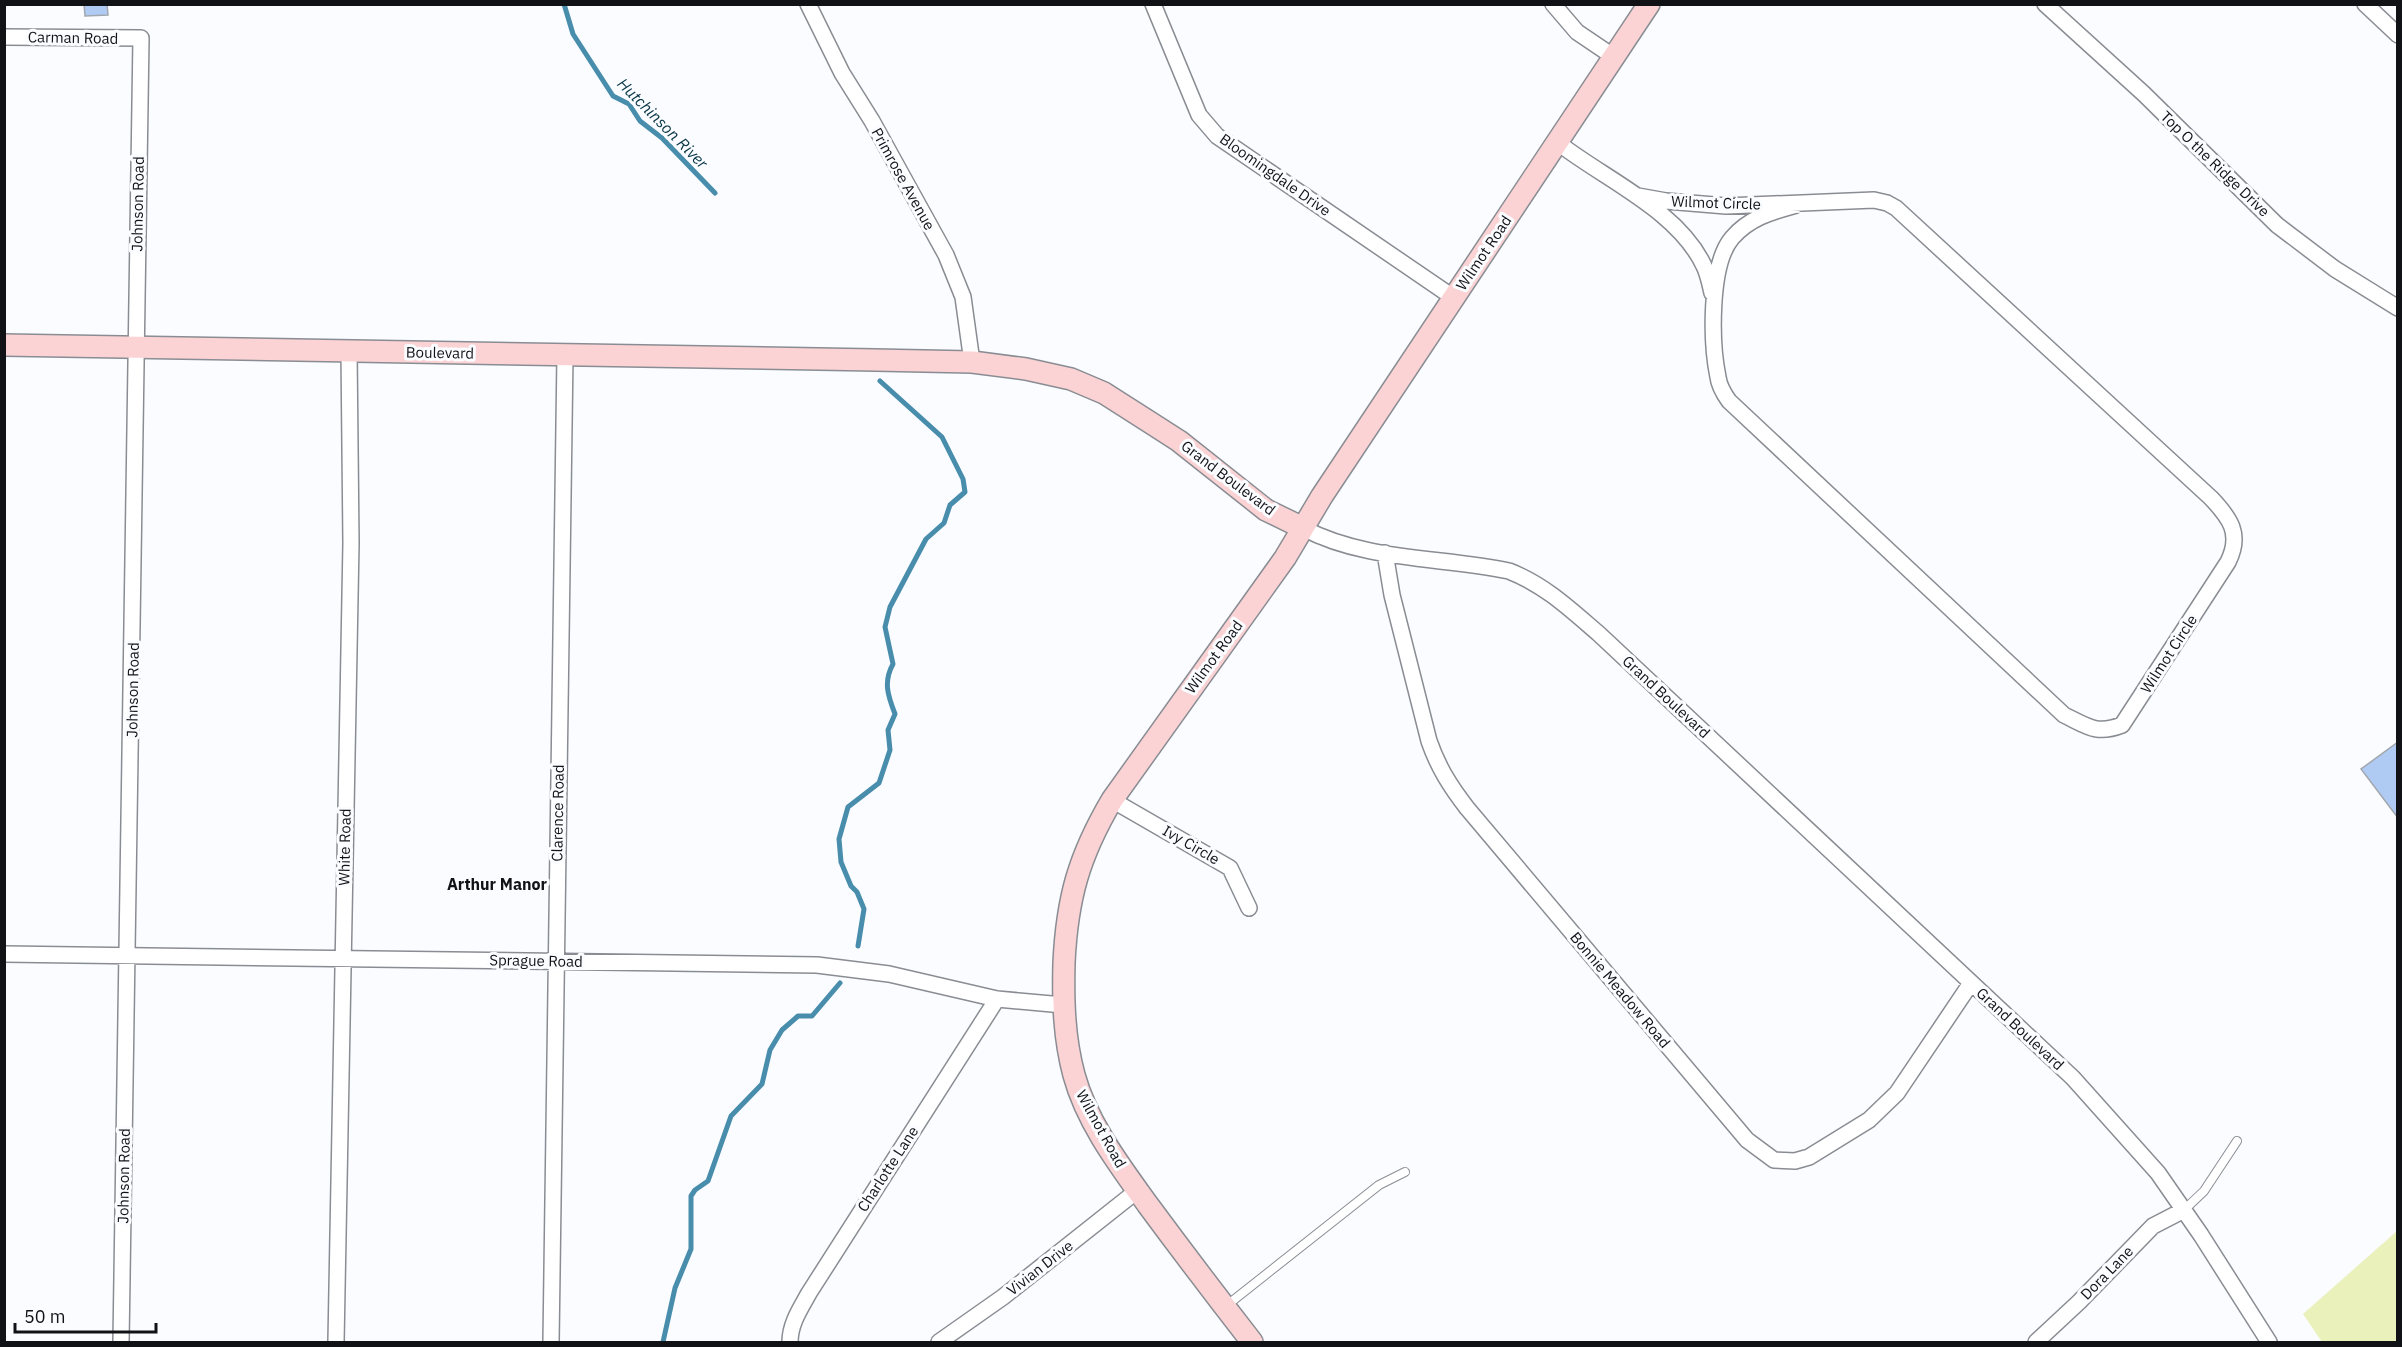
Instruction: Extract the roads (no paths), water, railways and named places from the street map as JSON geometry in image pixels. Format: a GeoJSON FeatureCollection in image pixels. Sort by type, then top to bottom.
{"type":"FeatureCollection","features":[{"type":"Feature","properties":{"kind":"street","name":"Primrose Avenue"},"geometry":{"type":"LineString","coordinates":[[808,4],[842,73],[872,121],[946,255],[963,297],[969,326],[972,362]]}},
{"type":"Feature","properties":{"kind":"street","name":"Bloomingdale Drive"},"geometry":{"type":"LineString","coordinates":[[1153,4],[1199,115],[1217,136],[1454,298]]}},
{"type":"Feature","properties":{"kind":"street"},"geometry":{"type":"LineString","coordinates":[[1553,4],[1577,32],[1614,57]]}},
{"type":"Feature","properties":{"kind":"street","name":"Wilmot Road"},"geometry":{"type":"LineString","coordinates":[[1252,1342],[1116,1159],[1074,1077],[1063,1005],[1065,938],[1073,887],[1082,857],[1112,800],[1285,558],[1649,4]]}},
{"type":"Feature","properties":{"kind":"street","name":"Top O the Ridge Drive"},"geometry":{"type":"LineString","coordinates":[[2045,4],[2144,94],[2277,225],[2335,269],[2397,308]]}},
{"type":"Feature","properties":{"kind":"street"},"geometry":{"type":"LineString","coordinates":[[2365,4],[2397,35]]}},
{"type":"Feature","properties":{"kind":"street","name":"Carman Road"},"geometry":{"type":"LineString","coordinates":[[4,37],[141,38]]}},
{"type":"Feature","properties":{"kind":"street","name":"Johnson Road"},"geometry":{"type":"LineString","coordinates":[[122,1342],[141,38]]}},
{"type":"Feature","properties":{"kind":"street","name":"Wilmot Circle"},"geometry":{"type":"LineString","coordinates":[[1557,142],[1577,158],[1638,196],[1673,225],[1696,251],[1705,267],[1714,299]]}},
{"type":"Feature","properties":{"kind":"street","name":"Wilmot Circle"},"geometry":{"type":"LineString","coordinates":[[1638,196],[1666,201],[1726,206],[1796,205],[1874,200],[1887,203],[1896,208],[2203,490],[2224,512],[2231,524],[2234,537],[2234,549],[2228,562],[2122,725],[2104,731],[2095,730],[2064,715],[1729,401],[1718,379],[1714,299],[1720,260],[1733,236],[1759,216],[1796,205]]}},
{"type":"Feature","properties":{"kind":"street","name":"Boulevard"},"geometry":{"type":"LineString","coordinates":[[4,345],[875,360]]}},
{"type":"Feature","properties":{"kind":"street","name":"White Road"},"geometry":{"type":"LineString","coordinates":[[336,1342],[351,543],[349,351]]}},
{"type":"Feature","properties":{"kind":"street","name":"Clarence Road"},"geometry":{"type":"LineString","coordinates":[[551,1342],[565,355]]}},
{"type":"Feature","properties":{"kind":"street","name":"Grand Boulevard"},"geometry":{"type":"LineString","coordinates":[[875,360],[972,362],[1037,371],[1071,379],[1104,393],[1179,441],[1266,510],[1325,540],[1385,553],[1509,571],[1544,588],[1599,634],[2073,1078],[2158,1173],[2269,1342]]}},
{"type":"Feature","properties":{"kind":"street","name":"Bonnie Meadow Road"},"geometry":{"type":"LineString","coordinates":[[1385,553],[1392,595],[1426,730],[1437,764],[1445,779],[1747,1140],[1766,1156],[1785,1161],[1809,1157],[1869,1120],[1897,1093],[1971,983]]}},
{"type":"Feature","properties":{"kind":"street","name":"Ivy Circle"},"geometry":{"type":"LineString","coordinates":[[1112,800],[1230,868],[1249,908]]}},
{"type":"Feature","properties":{"kind":"street","name":"Sprague Road"},"geometry":{"type":"LineString","coordinates":[[4,954],[817,965],[889,974],[997,999],[1063,1005]]}},
{"type":"Feature","properties":{"kind":"street","name":"Charlotte Lane"},"geometry":{"type":"LineString","coordinates":[[790,1342],[795,1316],[997,999]]}},
{"type":"Feature","properties":{"kind":"street","name":"Vivian Drive"},"geometry":{"type":"LineString","coordinates":[[939,1342],[1003,1297],[1138,1190]]}},
{"type":"Feature","properties":{"kind":"street","name":"Dora Lane"},"geometry":{"type":"LineString","coordinates":[[2036,1342],[2079,1302],[2153,1226],[2184,1210]]}},
{"type":"Feature","properties":{"kind":"lane"},"geometry":{"type":"LineString","coordinates":[[2184,1210],[2204,1191],[2237,1141]]}},
{"type":"Feature","properties":{"kind":"lane"},"geometry":{"type":"LineString","coordinates":[[1225,1307],[1379,1185],[1405,1172]]}},
{"type":"Feature","properties":{"kind":"waterway","name":"Hutchinson River"},"geometry":{"type":"LineString","coordinates":[[564,4],[573,34],[613,96],[629,104],[640,121],[662,138],[715,193]]}},
{"type":"Feature","properties":{"kind":"waterway","name":"Hutchinson River"},"geometry":{"type":"LineString","coordinates":[[858,946],[864,909],[841,862],[839,839],[848,807],[879,783],[890,750],[888,730],[895,714],[887,683],[893,664],[885,627],[890,607],[926,539],[944,523],[950,505],[965,492],[963,479],[942,437],[880,381]]}},
{"type":"Feature","properties":{"kind":"waterway","name":"Hutchinson River"},"geometry":{"type":"LineString","coordinates":[[663,1342],[675,1288],[691,1249],[691,1196],[695,1190],[708,1181],[731,1116],[762,1084],[770,1050],[782,1030],[798,1016],[812,1016],[840,983]]}},
{"type":"Feature","properties":{"kind":"district","name":"Arthur Manor"},"geometry":{"type":"Point","coordinates":[497,884]}}]}
